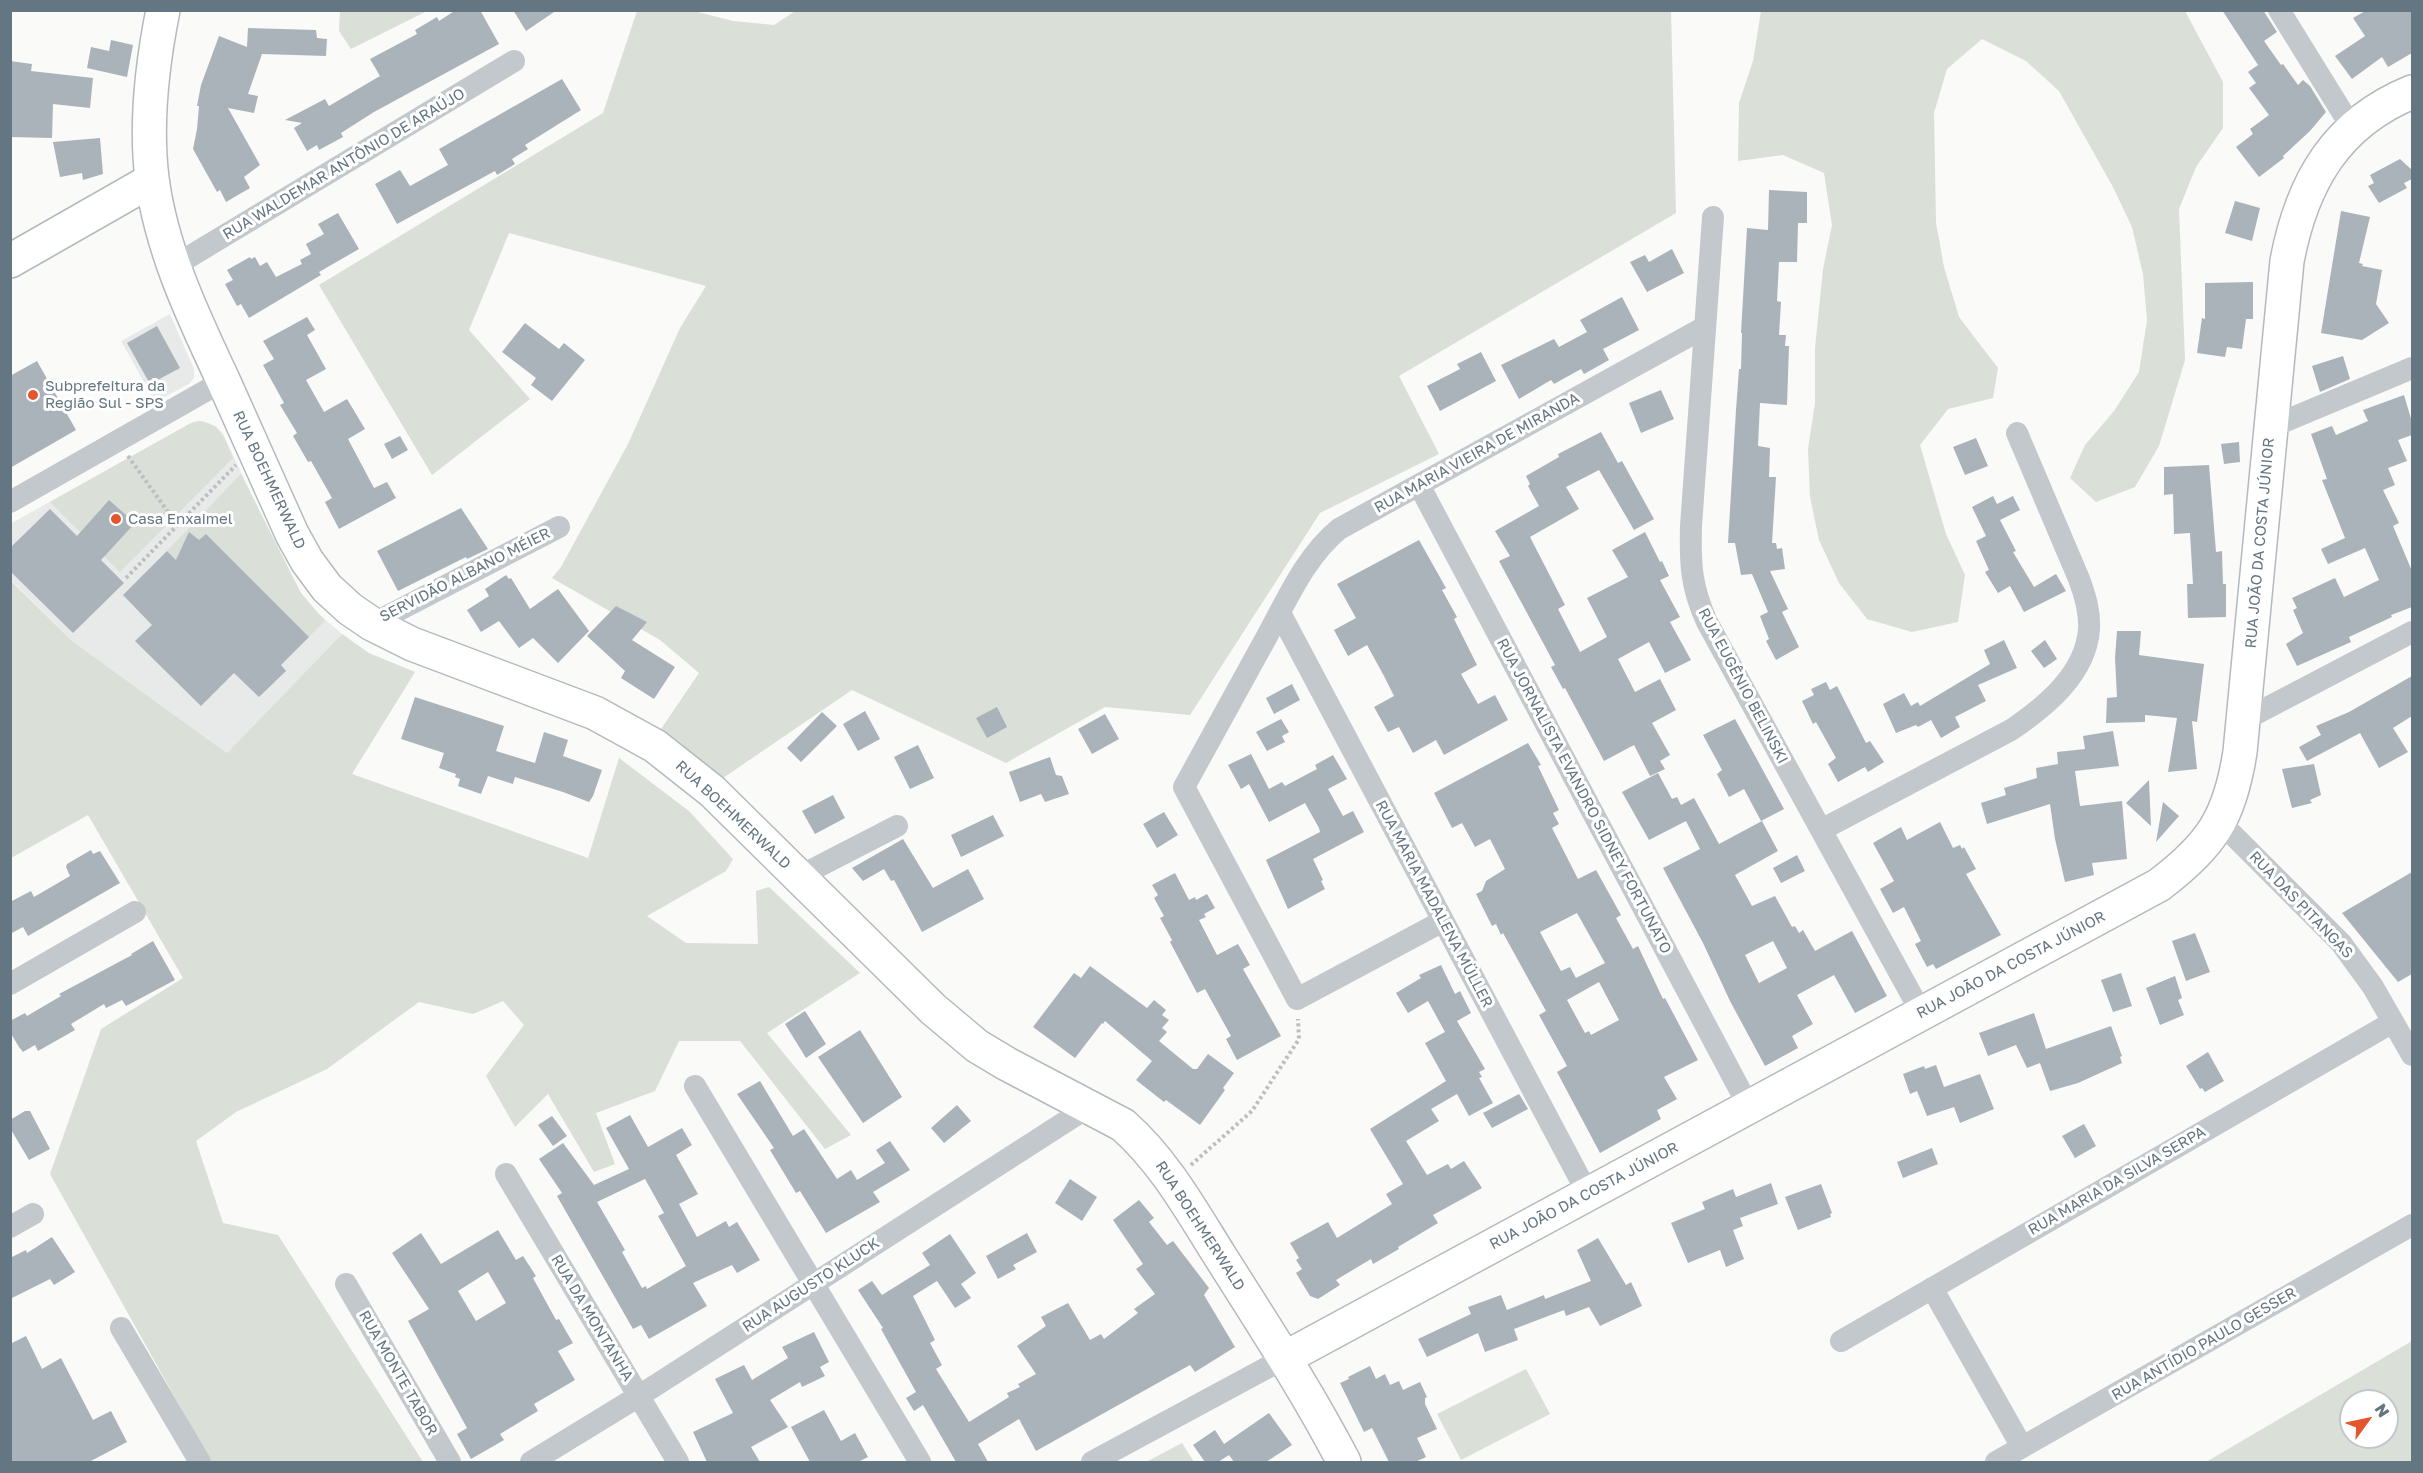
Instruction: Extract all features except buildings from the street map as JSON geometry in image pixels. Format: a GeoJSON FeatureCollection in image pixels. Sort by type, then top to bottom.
{"type":"FeatureCollection","features":[{"type":"Feature","properties":{"kind":"main road","name":"RUA BOEHMERWALD"},"geometry":{"type":"LineString","coordinates":[[163,10],[154,65],[150,114],[152,180],[159,218],[174,266],[292,534],[307,561],[327,588],[350,609],[372,624],[412,644],[588,710],[622,726],[685,768],[800,876],[933,1009],[977,1046],[1123,1125],[1138,1138],[1172,1180],[1285,1358],[1344,1462]]}},
{"type":"Feature","properties":{"kind":"main road","name":"RUA JOÃO DA COSTA JÚNIOR"},"geometry":{"type":"LineString","coordinates":[[1285,1358],[2159,885],[2204,847],[2220,822],[2236,780],[2244,720],[2287,261],[2292,234],[2298,214],[2316,175],[2337,144],[2352,128],[2379,108],[2412,92]]}},
{"type":"Feature","properties":{"kind":"main road"},"geometry":{"type":"LineString","coordinates":[[10,261],[152,180]]}},
{"type":"Feature","properties":{"kind":"street"},"geometry":{"type":"LineString","coordinates":[[2279,10],[2352,128]]}},
{"type":"Feature","properties":{"kind":"street","name":"RUA WALDEMAR ANTÔNIO DE ARAÚJO"},"geometry":{"type":"LineString","coordinates":[[174,266],[514,62]]}},
{"type":"Feature","properties":{"kind":"street","name":"RUA EUGÊNIO BELINSKI"},"geometry":{"type":"LineString","coordinates":[[1713,217],[1691,526],[1690,551],[1694,591],[1707,622],[1922,1014]]}},
{"type":"Feature","properties":{"kind":"street","name":"RUA MARIA VIEIRA DE MIRANDA"},"geometry":{"type":"LineString","coordinates":[[1297,999],[1184,787],[1311,559],[1323,542],[1339,529],[1705,327]]}},
{"type":"Feature","properties":{"kind":"street"},"geometry":{"type":"LineString","coordinates":[[2271,427],[2412,368]]}},
{"type":"Feature","properties":{"kind":"street"},"geometry":{"type":"LineString","coordinates":[[10,502],[223,381]]}},
{"type":"Feature","properties":{"kind":"street"},"geometry":{"type":"LineString","coordinates":[[1821,830],[2011,730],[2037,713],[2070,677],[2081,657],[2089,630],[2087,602],[2017,433]]}},
{"type":"Feature","properties":{"kind":"street","name":"RUA JORNALISTA EVANDRO SIDNEY FORTUNATO"},"geometry":{"type":"LineString","coordinates":[[1419,485],[1749,1107]]}},
{"type":"Feature","properties":{"kind":"street","name":"SERVIDÃO ALBANO MÉIER"},"geometry":{"type":"LineString","coordinates":[[372,624],[559,527]]}},
{"type":"Feature","properties":{"kind":"street","name":"RUA MARIA MADALENA MÜLLER"},"geometry":{"type":"LineString","coordinates":[[1280,614],[1588,1194]]}},
{"type":"Feature","properties":{"kind":"street"},"geometry":{"type":"LineString","coordinates":[[2244,720],[2412,632]]}},
{"type":"Feature","properties":{"kind":"street","name":"RUA DAS PITANGAS"},"geometry":{"type":"LineString","coordinates":[[2220,822],[2341,943],[2362,970],[2412,1055]]}},
{"type":"Feature","properties":{"kind":"street"},"geometry":{"type":"LineString","coordinates":[[800,876],[897,826]]}},
{"type":"Feature","properties":{"kind":"street"},"geometry":{"type":"LineString","coordinates":[[10,984],[135,912]]}},
{"type":"Feature","properties":{"kind":"street"},"geometry":{"type":"LineString","coordinates":[[1297,999],[1443,921]]}},
{"type":"Feature","properties":{"kind":"street","name":"RUA MARIA DA SILVA SERPA"},"geometry":{"type":"LineString","coordinates":[[1841,1341],[2393,1022]]}},
{"type":"Feature","properties":{"kind":"street"},"geometry":{"type":"LineString","coordinates":[[695,1086],[920,1462]]}},
{"type":"Feature","properties":{"kind":"street","name":"RUA AUGUSTO KLUCK"},"geometry":{"type":"LineString","coordinates":[[531,1462],[639,1396],[1090,1106]]}},
{"type":"Feature","properties":{"kind":"street","name":"RUA DA MONTANHA"},"geometry":{"type":"LineString","coordinates":[[506,1174],[678,1462]]}},
{"type":"Feature","properties":{"kind":"street"},"geometry":{"type":"LineString","coordinates":[[10,1227],[33,1214]]}},
{"type":"Feature","properties":{"kind":"street","name":"RUA ANTÍDIO PAULO GESSER"},"geometry":{"type":"LineString","coordinates":[[1996,1462],[2412,1225]]}},
{"type":"Feature","properties":{"kind":"street","name":"RUA MONTE TABOR"},"geometry":{"type":"LineString","coordinates":[[346,1284],[450,1462]]}},
{"type":"Feature","properties":{"kind":"street"},"geometry":{"type":"LineString","coordinates":[[1932,1288],[2022,1448]]}},
{"type":"Feature","properties":{"kind":"street"},"geometry":{"type":"LineString","coordinates":[[121,1328],[200,1462]]}},
{"type":"Feature","properties":{"kind":"street","name":"RUA JOÃO DA COSTA JÚNIOR"},"geometry":{"type":"LineString","coordinates":[[1092,1462],[1285,1358]]}},
{"type":"Feature","properties":{"kind":"path"},"geometry":{"type":"LineString","coordinates":[[117,441],[178,526]]}},
{"type":"Feature","properties":{"kind":"path"},"geometry":{"type":"LineString","coordinates":[[126,578],[253,447]]}},
{"type":"Feature","properties":{"kind":"path"},"geometry":{"type":"LineString","coordinates":[[1172,1180],[1204,1155],[1252,1111],[1299,1039],[1297,999]]}},
{"type":"Feature","properties":{"kind":"shaded area"},"geometry":{"type":"Polygon","coordinates":[[[340,10],[427,11],[351,49],[339,31],[340,10]]]}},
{"type":"Feature","properties":{"kind":"shaded area"},"geometry":{"type":"Polygon","coordinates":[[[797,10],[1671,11],[1676,213],[1399,376],[1439,454],[1320,513],[1190,715],[1105,707],[1006,763],[852,690],[723,778],[661,729],[699,673],[660,640],[552,578],[561,567],[628,444],[680,328],[706,286],[509,233],[469,330],[530,399],[432,475],[319,285],[603,113],[637,11],[694,11],[733,21],[774,25],[797,10]]]}},
{"type":"Feature","properties":{"kind":"shaded area"},"geometry":{"type":"Polygon","coordinates":[[[1761,11],[2185,11],[2223,82],[2223,128],[2196,167],[2179,209],[2185,360],[2159,446],[2135,487],[2096,502],[2070,478],[2085,445],[2114,411],[2139,372],[2147,320],[2143,274],[2132,227],[2113,187],[2059,91],[2026,61],[1982,39],[1947,69],[1934,113],[1936,223],[1944,267],[1959,317],[1998,368],[1993,398],[1948,409],[1920,445],[1946,534],[1965,575],[1958,622],[1912,632],[1867,619],[1839,583],[1819,540],[1810,497],[1808,449],[1815,403],[1815,348],[1823,269],[1832,225],[1824,173],[1783,155],[1738,161],[1739,103],[1753,61],[1761,11]]]}},
{"type":"Feature","properties":{"kind":"shaded area"},"geometry":{"type":"Polygon","coordinates":[[[170,314],[194,369],[194,378],[189,384],[155,402],[121,341],[170,314]]]}},
{"type":"Feature","properties":{"kind":"shaded area"},"geometry":{"type":"Polygon","coordinates":[[[199,421],[216,426],[223,434],[284,563],[301,593],[312,608],[342,634],[227,753],[72,641],[11,580],[10,524],[191,423],[199,421]]]}},
{"type":"Feature","properties":{"kind":"shaded area"},"geometry":{"type":"Polygon","coordinates":[[[199,421],[218,429],[233,458],[120,572],[50,502],[191,423],[199,421]]]}},
{"type":"Feature","properties":{"kind":"shaded area"},"geometry":{"type":"Polygon","coordinates":[[[241,474],[301,593],[325,621],[309,637],[206,534],[178,562],[167,551],[241,474]]]}},
{"type":"Feature","properties":{"kind":"shaded area"},"geometry":{"type":"Polygon","coordinates":[[[10,580],[72,641],[227,753],[342,634],[369,653],[415,672],[352,774],[588,858],[619,758],[689,811],[733,859],[726,871],[647,916],[686,943],[758,944],[756,891],[769,887],[860,973],[767,1033],[851,1135],[825,1149],[740,1041],[679,1041],[655,1091],[596,1113],[615,1164],[594,1172],[548,1094],[515,1127],[486,1076],[524,1025],[503,1001],[473,1014],[419,1002],[327,1069],[236,1112],[196,1141],[223,1223],[278,1235],[423,1462],[211,1462],[50,1174],[101,1029],[183,978],[88,815],[11,858],[10,580]]]}},
{"type":"Feature","properties":{"kind":"shaded area"},"geometry":{"type":"Polygon","coordinates":[[[2412,1341],[2412,1462],[2206,1462],[2412,1341]]]}},
{"type":"Feature","properties":{"kind":"shaded area"},"geometry":{"type":"Polygon","coordinates":[[[1526,1369],[1550,1414],[1461,1460],[1437,1414],[1526,1369]]]}},
{"type":"Feature","properties":{"kind":"shaded area"},"geometry":{"type":"Polygon","coordinates":[[[1182,1443],[1194,1462],[1146,1462],[1182,1443]]]}},
{"type":"Feature","properties":{"kind":"place","name":"Subprefeitura da Região Sul - SPS"},"geometry":{"type":"Point","coordinates":[33,395]}},
{"type":"Feature","properties":{"kind":"place","name":"Casa Enxaimel"},"geometry":{"type":"Point","coordinates":[116,519]}}]}
